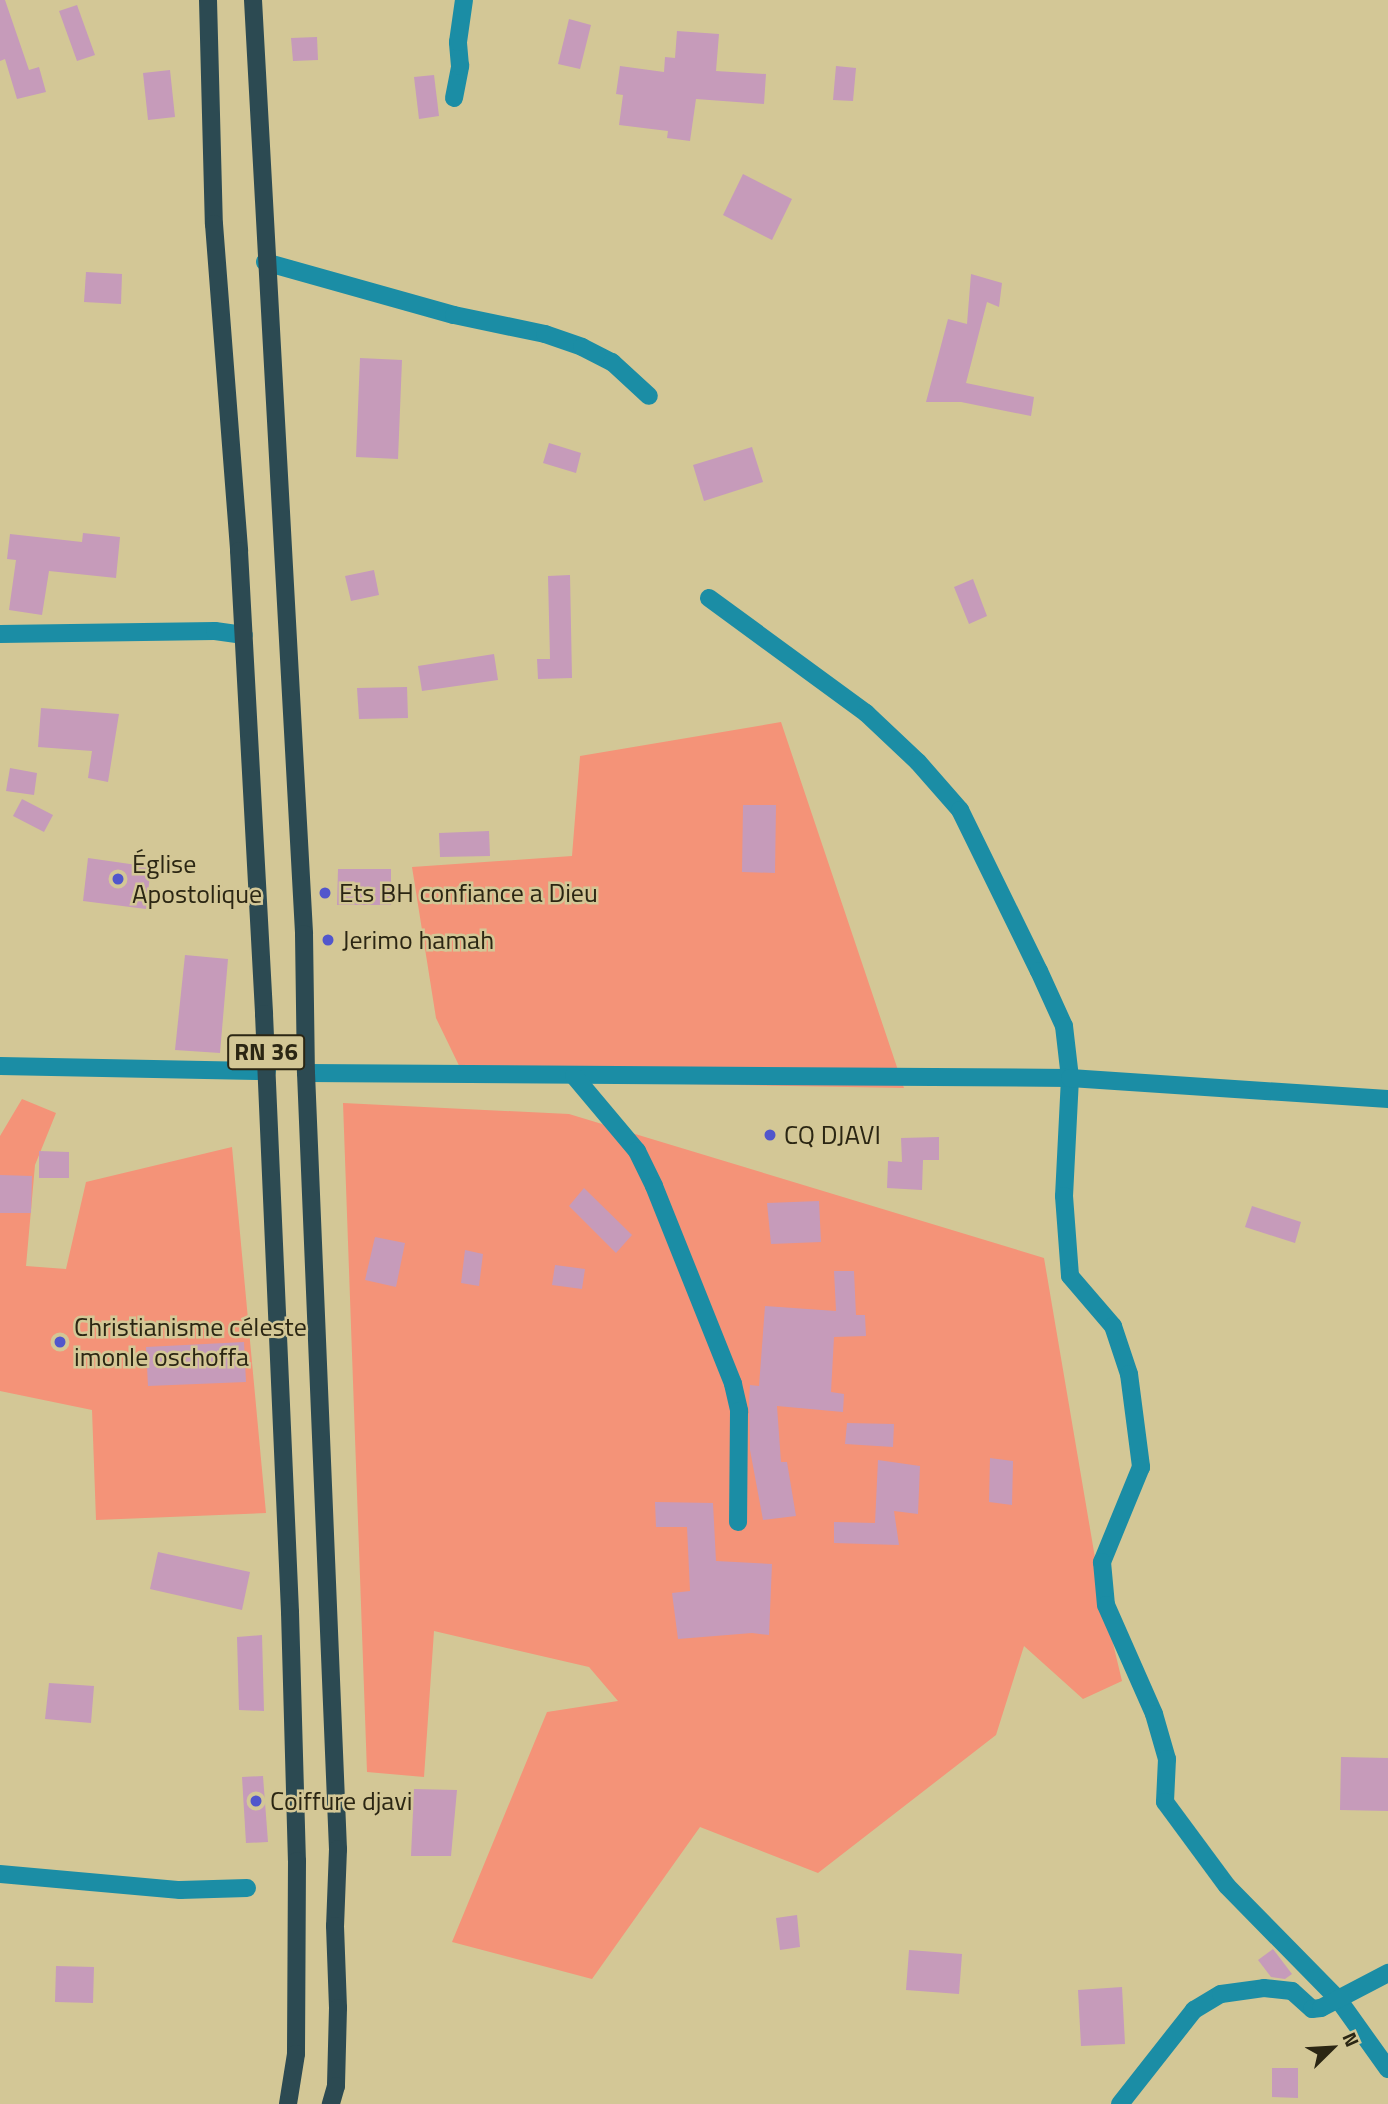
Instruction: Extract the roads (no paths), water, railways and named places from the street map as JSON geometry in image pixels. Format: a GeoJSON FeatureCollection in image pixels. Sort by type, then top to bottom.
{"type":"FeatureCollection","features":[{"type":"Feature","properties":{"kind":"main road","name":"RN 36"},"geometry":{"type":"LineString","coordinates":[[208,0],[214,224],[244,635],[267,1071],[290,1598],[297,1861],[296,2054],[288,2104]]}},
{"type":"Feature","properties":{"kind":"main road","name":"RN 36"},"geometry":{"type":"LineString","coordinates":[[253,0],[265,262],[292,684],[304,934],[306,1073],[338,1849],[335,1926],[338,2008],[336,2086],[331,2104]]}},
{"type":"Feature","properties":{"kind":"street"},"geometry":{"type":"LineString","coordinates":[[454,98],[460,66],[460,15],[464,0]]}},
{"type":"Feature","properties":{"kind":"street"},"geometry":{"type":"LineString","coordinates":[[265,262],[454,315],[545,334],[582,346],[612,362],[649,396]]}},
{"type":"Feature","properties":{"kind":"street"},"geometry":{"type":"LineString","coordinates":[[709,598],[866,713],[918,762],[960,810],[1064,1026],[1070,1078],[1064,1196],[1070,1276],[1113,1326],[1129,1374],[1141,1467],[1102,1562],[1106,1605],[1154,1713],[1167,1759],[1164,1802],[1227,1886],[1338,1999],[1388,2069]]}},
{"type":"Feature","properties":{"kind":"street"},"geometry":{"type":"LineString","coordinates":[[0,634],[215,631],[244,635]]}},
{"type":"Feature","properties":{"kind":"street"},"geometry":{"type":"LineString","coordinates":[[1,1069],[267,1071]]}},
{"type":"Feature","properties":{"kind":"street"},"geometry":{"type":"LineString","coordinates":[[306,1073],[1070,1078],[1388,1099]]}},
{"type":"Feature","properties":{"kind":"street"},"geometry":{"type":"LineString","coordinates":[[574,1076],[637,1151],[654,1186],[733,1384],[738,1411],[738,1522]]}},
{"type":"Feature","properties":{"kind":"street"},"geometry":{"type":"LineString","coordinates":[[0,1874],[180,1890],[247,1888]]}},
{"type":"Feature","properties":{"kind":"street"},"geometry":{"type":"LineString","coordinates":[[1120,2104],[1187,2018],[1221,1994],[1264,1988],[1292,1991],[1312,2008],[1321,2008],[1388,1973]]}},
{"type":"Feature","properties":{"kind":"place","name":"Église Apostolique"},"geometry":{"type":"Point","coordinates":[118,879]}},
{"type":"Feature","properties":{"kind":"place","name":"Ets BH confiance a Dieu"},"geometry":{"type":"Point","coordinates":[325,893]}},
{"type":"Feature","properties":{"kind":"place","name":"Jerimo hamah"},"geometry":{"type":"Point","coordinates":[328,940]}},
{"type":"Feature","properties":{"kind":"place","name":"CQ DJAVI"},"geometry":{"type":"Point","coordinates":[770,1135]}},
{"type":"Feature","properties":{"kind":"place","name":"Christianisme céleste imonle oschoffa"},"geometry":{"type":"Point","coordinates":[60,1342]}},
{"type":"Feature","properties":{"kind":"place","name":"Coiffure djavi"},"geometry":{"type":"Point","coordinates":[256,1801]}}]}
